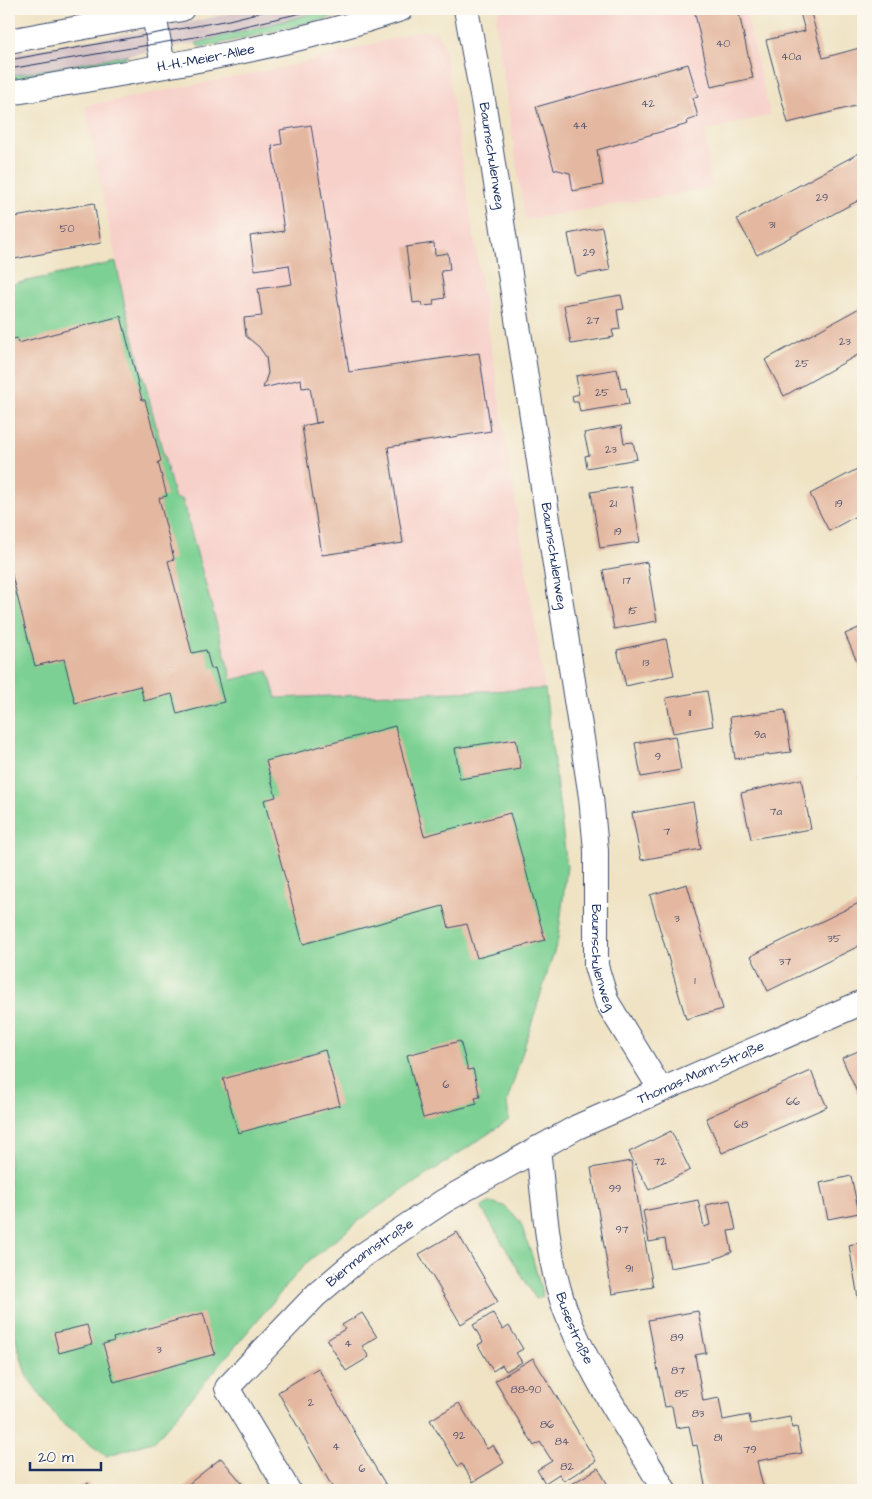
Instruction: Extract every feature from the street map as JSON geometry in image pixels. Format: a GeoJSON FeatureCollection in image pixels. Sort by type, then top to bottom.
{"type":"FeatureCollection","features":[{"type":"Feature","properties":{"kind":"street"},"geometry":{"type":"LineString","coordinates":[[9,41],[153,12],[182,9]]}},
{"type":"Feature","properties":{"kind":"street","name":"H.-H.-Meier-Allee"},"geometry":{"type":"LineString","coordinates":[[9,93],[163,66],[317,34],[401,9]]}},
{"type":"Feature","properties":{"kind":"street","name":"Baumschulenweg"},"geometry":{"type":"LineString","coordinates":[[466,9],[484,106],[591,797],[596,850],[596,966],[607,1002],[661,1090]]}},
{"type":"Feature","properties":{"kind":"street"},"geometry":{"type":"LineString","coordinates":[[153,12],[163,66]]}},
{"type":"Feature","properties":{"kind":"street","name":"Thomas-Mann-Straße"},"geometry":{"type":"LineString","coordinates":[[538,1148],[577,1127],[863,1002]]}},
{"type":"Feature","properties":{"kind":"street","name":"Biermannstraße"},"geometry":{"type":"LineString","coordinates":[[288,1490],[227,1388],[316,1295],[363,1255],[444,1201],[538,1148]]}},
{"type":"Feature","properties":{"kind":"street","name":"Busestraße"},"geometry":{"type":"LineString","coordinates":[[538,1148],[548,1240],[565,1308],[583,1349],[611,1402],[664,1490]]}},
{"type":"Feature","properties":{"kind":"shaded area"},"geometry":{"type":"Polygon","coordinates":[[[248,9],[339,9],[196,43],[9,76],[9,54],[192,22],[248,9]]]}},
{"type":"Feature","properties":{"kind":"shaded area"},"geometry":{"type":"Polygon","coordinates":[[[501,9],[745,9],[770,115],[706,131],[711,188],[525,220],[497,33],[496,16],[501,9]]]}},
{"type":"Feature","properties":{"kind":"shaded area"},"geometry":{"type":"Polygon","coordinates":[[[420,31],[437,33],[444,46],[545,689],[275,698],[232,680],[182,500],[175,499],[125,306],[85,106],[290,66],[420,31]]]}},
{"type":"Feature","properties":{"kind":"green space"},"geometry":{"type":"Polygon","coordinates":[[[331,9],[368,9],[205,47],[198,46],[196,43],[331,9]]]}},
{"type":"Feature","properties":{"kind":"green space"},"geometry":{"type":"Polygon","coordinates":[[[128,55],[123,61],[112,64],[9,82],[9,76],[128,55]]]}},
{"type":"Feature","properties":{"kind":"green space"},"geometry":{"type":"Polygon","coordinates":[[[116,262],[125,306],[175,499],[182,499],[232,680],[268,671],[276,698],[545,689],[567,867],[558,939],[507,1102],[509,1120],[369,1213],[305,1264],[155,1441],[106,1456],[61,1423],[26,1375],[9,1314],[9,285],[116,262]]]}},
{"type":"Feature","properties":{"kind":"green space"},"geometry":{"type":"Polygon","coordinates":[[[491,1202],[504,1206],[520,1221],[543,1296],[536,1299],[481,1207],[491,1202]]]}},
{"type":"Feature","properties":{"kind":"building"},"geometry":{"type":"Polygon","coordinates":[[[694,9],[738,9],[753,78],[711,87],[694,9]]]}},
{"type":"Feature","properties":{"kind":"building"},"geometry":{"type":"Polygon","coordinates":[[[799,9],[810,9],[823,58],[863,47],[863,104],[788,123],[766,40],[805,31],[799,9]]]}},
{"type":"Feature","properties":{"kind":"building"},"geometry":{"type":"Polygon","coordinates":[[[688,64],[698,97],[693,98],[698,117],[687,121],[688,124],[597,150],[603,185],[573,191],[570,173],[554,169],[536,107],[688,64]]]}},
{"type":"Feature","properties":{"kind":"building"},"geometry":{"type":"Polygon","coordinates":[[[311,125],[349,372],[479,353],[491,431],[388,447],[403,543],[322,555],[302,426],[322,422],[316,423],[310,387],[302,388],[301,379],[263,388],[268,373],[266,357],[259,347],[246,336],[244,318],[262,316],[258,289],[292,284],[289,265],[255,270],[250,236],[284,231],[272,146],[282,144],[280,130],[311,125]]]}},
{"type":"Feature","properties":{"kind":"building"},"geometry":{"type":"Polygon","coordinates":[[[863,151],[863,198],[757,255],[737,219],[863,151]]]}},
{"type":"Feature","properties":{"kind":"building"},"geometry":{"type":"Polygon","coordinates":[[[94,203],[101,243],[9,260],[9,218],[94,203]]]}},
{"type":"Feature","properties":{"kind":"building"},"geometry":{"type":"Polygon","coordinates":[[[602,227],[610,270],[576,276],[568,234],[602,227]]]}},
{"type":"Feature","properties":{"kind":"building"},"geometry":{"type":"Polygon","coordinates":[[[434,243],[435,255],[448,253],[450,270],[441,271],[445,298],[433,300],[434,305],[422,306],[421,302],[413,303],[406,247],[434,243]]]}},
{"type":"Feature","properties":{"kind":"building"},"geometry":{"type":"Polygon","coordinates":[[[621,295],[624,309],[617,310],[620,329],[612,330],[614,337],[571,344],[564,305],[621,295]]]}},
{"type":"Feature","properties":{"kind":"building"},"geometry":{"type":"Polygon","coordinates":[[[863,306],[863,352],[784,396],[765,360],[863,306]]]}},
{"type":"Feature","properties":{"kind":"building"},"geometry":{"type":"Polygon","coordinates":[[[121,316],[142,400],[145,400],[161,461],[158,462],[167,496],[159,498],[174,559],[168,561],[192,653],[206,650],[211,669],[215,668],[224,702],[177,714],[172,694],[144,701],[140,686],[75,703],[64,659],[35,666],[9,564],[9,340],[17,338],[18,343],[121,316]]]}},
{"type":"Feature","properties":{"kind":"building"},"geometry":{"type":"Polygon","coordinates":[[[617,369],[621,389],[626,388],[629,404],[580,412],[578,402],[573,402],[572,396],[579,394],[576,376],[617,369]]]}},
{"type":"Feature","properties":{"kind":"building"},"geometry":{"type":"Polygon","coordinates":[[[621,426],[624,443],[633,442],[637,459],[587,468],[585,456],[589,455],[584,433],[621,426]]]}},
{"type":"Feature","properties":{"kind":"building"},"geometry":{"type":"Polygon","coordinates":[[[863,466],[863,512],[829,531],[810,494],[863,466]]]}},
{"type":"Feature","properties":{"kind":"building"},"geometry":{"type":"Polygon","coordinates":[[[631,486],[640,542],[600,548],[591,492],[631,486]]]}},
{"type":"Feature","properties":{"kind":"building"},"geometry":{"type":"Polygon","coordinates":[[[647,562],[657,621],[614,629],[603,570],[647,562]]]}},
{"type":"Feature","properties":{"kind":"building"},"geometry":{"type":"Polygon","coordinates":[[[863,626],[863,670],[861,671],[845,634],[863,626]]]}},
{"type":"Feature","properties":{"kind":"building"},"geometry":{"type":"Polygon","coordinates":[[[666,639],[674,675],[626,686],[617,650],[666,639]]]}},
{"type":"Feature","properties":{"kind":"building"},"geometry":{"type":"Polygon","coordinates":[[[707,691],[713,726],[673,733],[666,698],[707,691]]]}},
{"type":"Feature","properties":{"kind":"building"},"geometry":{"type":"Polygon","coordinates":[[[785,710],[791,752],[735,759],[730,717],[785,710]]]}},
{"type":"Feature","properties":{"kind":"building"},"geometry":{"type":"Polygon","coordinates":[[[395,726],[424,836],[510,813],[545,940],[477,958],[467,924],[449,928],[443,906],[303,944],[264,800],[276,797],[266,761],[395,726]]]}},
{"type":"Feature","properties":{"kind":"building"},"geometry":{"type":"Polygon","coordinates":[[[675,736],[681,770],[641,777],[635,743],[675,736]]]}},
{"type":"Feature","properties":{"kind":"building"},"geometry":{"type":"Polygon","coordinates":[[[516,739],[521,769],[460,779],[455,748],[516,739]]]}},
{"type":"Feature","properties":{"kind":"building"},"geometry":{"type":"Polygon","coordinates":[[[863,773],[863,789],[857,776],[863,773]]]}},
{"type":"Feature","properties":{"kind":"building"},"geometry":{"type":"Polygon","coordinates":[[[801,779],[811,829],[751,839],[741,793],[801,779]]]}},
{"type":"Feature","properties":{"kind":"building"},"geometry":{"type":"Polygon","coordinates":[[[693,802],[701,849],[641,860],[632,813],[693,802]]]}},
{"type":"Feature","properties":{"kind":"building"},"geometry":{"type":"Polygon","coordinates":[[[687,884],[723,1009],[686,1019],[650,895],[687,884]]]}},
{"type":"Feature","properties":{"kind":"building"},"geometry":{"type":"Polygon","coordinates":[[[863,901],[863,944],[768,991],[751,956],[863,901]]]}},
{"type":"Feature","properties":{"kind":"building"},"geometry":{"type":"Polygon","coordinates":[[[460,1041],[468,1070],[473,1069],[480,1097],[475,1098],[477,1104],[423,1118],[407,1055],[460,1041]]]}},
{"type":"Feature","properties":{"kind":"building"},"geometry":{"type":"Polygon","coordinates":[[[863,1049],[863,1106],[842,1058],[863,1049]]]}},
{"type":"Feature","properties":{"kind":"building"},"geometry":{"type":"Polygon","coordinates":[[[325,1050],[340,1105],[238,1133],[223,1079],[325,1050]]]}},
{"type":"Feature","properties":{"kind":"building"},"geometry":{"type":"Polygon","coordinates":[[[811,1071],[827,1107],[722,1153],[706,1118],[811,1071]]]}},
{"type":"Feature","properties":{"kind":"building"},"geometry":{"type":"Polygon","coordinates":[[[671,1131],[690,1170],[649,1190],[629,1152],[671,1131]]]}},
{"type":"Feature","properties":{"kind":"building"},"geometry":{"type":"Polygon","coordinates":[[[631,1161],[653,1287],[612,1294],[591,1168],[631,1161]]]}},
{"type":"Feature","properties":{"kind":"building"},"geometry":{"type":"Polygon","coordinates":[[[851,1176],[859,1213],[828,1219],[820,1183],[851,1176]]]}},
{"type":"Feature","properties":{"kind":"building"},"geometry":{"type":"Polygon","coordinates":[[[698,1200],[704,1227],[710,1225],[706,1205],[730,1200],[736,1230],[728,1231],[732,1252],[710,1261],[670,1268],[665,1239],[649,1242],[643,1211],[698,1200]]]}},
{"type":"Feature","properties":{"kind":"building"},"geometry":{"type":"Polygon","coordinates":[[[457,1232],[498,1302],[461,1324],[419,1254],[457,1232]]]}},
{"type":"Feature","properties":{"kind":"building"},"geometry":{"type":"Polygon","coordinates":[[[863,1242],[863,1304],[859,1304],[849,1245],[863,1242]]]}},
{"type":"Feature","properties":{"kind":"building"},"geometry":{"type":"Polygon","coordinates":[[[698,1311],[706,1353],[695,1355],[703,1401],[719,1398],[723,1420],[749,1415],[751,1424],[790,1417],[792,1428],[797,1427],[802,1453],[757,1461],[762,1483],[766,1490],[708,1490],[705,1485],[697,1445],[693,1446],[689,1426],[676,1428],[672,1406],[665,1407],[648,1320],[698,1311]]]}},
{"type":"Feature","properties":{"kind":"building"},"geometry":{"type":"Polygon","coordinates":[[[203,1313],[215,1354],[114,1382],[103,1344],[114,1341],[113,1338],[203,1313]]]}},
{"type":"Feature","properties":{"kind":"building"},"geometry":{"type":"Polygon","coordinates":[[[362,1313],[377,1337],[362,1346],[369,1357],[346,1371],[327,1340],[345,1329],[342,1325],[362,1313]]]}},
{"type":"Feature","properties":{"kind":"building"},"geometry":{"type":"Polygon","coordinates":[[[493,1313],[503,1330],[509,1326],[523,1349],[516,1353],[522,1362],[506,1371],[502,1365],[493,1371],[478,1345],[483,1342],[473,1325],[493,1313]]]}},
{"type":"Feature","properties":{"kind":"building"},"geometry":{"type":"Polygon","coordinates":[[[87,1325],[92,1344],[59,1353],[54,1333],[87,1325]]]}},
{"type":"Feature","properties":{"kind":"building"},"geometry":{"type":"Polygon","coordinates":[[[533,1358],[596,1461],[564,1481],[559,1474],[545,1483],[537,1470],[552,1461],[540,1442],[534,1446],[495,1381],[533,1358]]]}},
{"type":"Feature","properties":{"kind":"building"},"geometry":{"type":"Polygon","coordinates":[[[318,1368],[389,1490],[334,1490],[278,1392],[318,1368]]]}},
{"type":"Feature","properties":{"kind":"building"},"geometry":{"type":"Polygon","coordinates":[[[459,1403],[487,1449],[493,1445],[504,1463],[473,1482],[462,1464],[458,1466],[430,1420],[459,1403]]]}},
{"type":"Feature","properties":{"kind":"building"},"geometry":{"type":"Polygon","coordinates":[[[221,1458],[246,1488],[243,1490],[181,1490],[221,1458]]]}},
{"type":"Feature","properties":{"kind":"building"},"geometry":{"type":"Polygon","coordinates":[[[598,1468],[611,1490],[569,1490],[567,1487],[598,1468]]]}},
{"type":"Feature","properties":{"kind":"building"},"geometry":{"type":"Polygon","coordinates":[[[88,1483],[91,1490],[70,1490],[88,1483]]]}},
{"type":"Feature","properties":{"kind":"tram line"},"geometry":{"type":"LineString","coordinates":[[9,60],[229,20],[273,9]]}},
{"type":"Feature","properties":{"kind":"tram line"},"geometry":{"type":"LineString","coordinates":[[9,69],[201,36],[319,9]]}}]}
